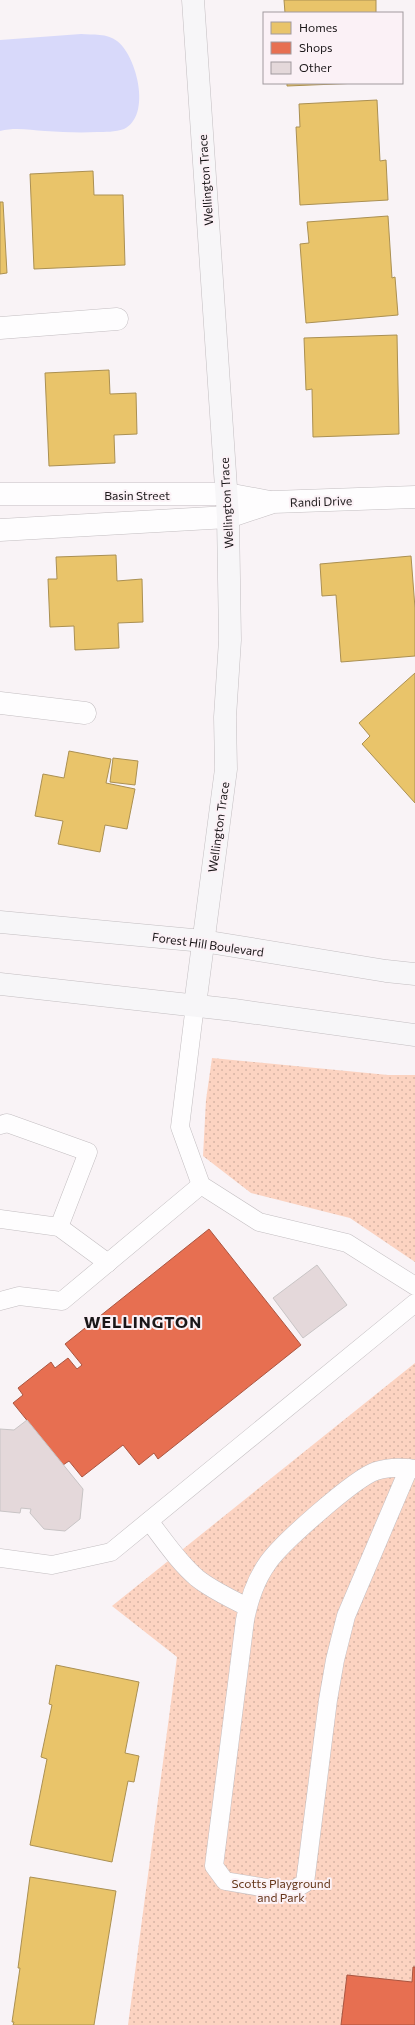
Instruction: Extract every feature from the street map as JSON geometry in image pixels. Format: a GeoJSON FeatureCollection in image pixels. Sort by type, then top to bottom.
{"type":"FeatureCollection","features":[{"type":"Feature","properties":{"kind":"street","name":"Wellington Trace"},"geometry":{"type":"LineString","coordinates":[[193,0],[227,494],[230,640],[225,717],[226,769],[195,1006]]}},
{"type":"Feature","properties":{"kind":"street"},"geometry":{"type":"LineString","coordinates":[[0,328],[117,319]]}},
{"type":"Feature","properties":{"kind":"street","name":"Basin Street"},"geometry":{"type":"LineString","coordinates":[[0,494],[227,494],[273,502]]}},
{"type":"Feature","properties":{"kind":"street","name":"Randi Drive"},"geometry":{"type":"LineString","coordinates":[[228,517],[273,502],[415,497]]}},
{"type":"Feature","properties":{"kind":"street","name":"Basin Street"},"geometry":{"type":"LineString","coordinates":[[0,530],[228,517]]}},
{"type":"Feature","properties":{"kind":"street"},"geometry":{"type":"LineString","coordinates":[[0,703],[86,713]]}},
{"type":"Feature","properties":{"kind":"street","name":"Forest Hill Boulevard"},"geometry":{"type":"LineString","coordinates":[[0,922],[203,941],[386,971],[415,974]]}},
{"type":"Feature","properties":{"kind":"street"},"geometry":{"type":"LineString","coordinates":[[0,984],[195,1006],[415,1035]]}},
{"type":"Feature","properties":{"kind":"lane"},"geometry":{"type":"LineString","coordinates":[[195,1006],[180,1127],[201,1185],[259,1222],[347,1243],[415,1286]]}},
{"type":"Feature","properties":{"kind":"lane"},"geometry":{"type":"LineString","coordinates":[[0,1125],[6,1123],[88,1152],[59,1227]]}},
{"type":"Feature","properties":{"kind":"lane"},"geometry":{"type":"LineString","coordinates":[[0,1302],[20,1296],[62,1301],[201,1185]]}},
{"type":"Feature","properties":{"kind":"lane"},"geometry":{"type":"LineString","coordinates":[[0,1219],[59,1227],[108,1263]]}},
{"type":"Feature","properties":{"kind":"lane"},"geometry":{"type":"LineString","coordinates":[[0,1558],[52,1564],[111,1552],[415,1303]]}},
{"type":"Feature","properties":{"kind":"lane"},"geometry":{"type":"LineString","coordinates":[[398,1467],[412,1468],[346,1616],[335,1660],[328,1700],[305,1883],[290,1892],[225,1881],[214,1866],[250,1595],[267,1563],[292,1537],[354,1483],[375,1471],[398,1467]]}},
{"type":"Feature","properties":{"kind":"lane"},"geometry":{"type":"LineString","coordinates":[[148,1521],[181,1562],[196,1577],[215,1590],[248,1607]]}},
{"type":"Feature","properties":{"kind":"green space"},"geometry":{"type":"Polygon","coordinates":[[[212,1058],[388,1075],[415,1075],[415,1262],[350,1218],[251,1193],[203,1156],[206,1100],[212,1058]]]}},
{"type":"Feature","properties":{"kind":"green space","name":"Scotts Playground and Park"},"geometry":{"type":"Polygon","coordinates":[[[415,1363],[415,2025],[128,2025],[177,1657],[112,1606],[415,1363]]]}},
{"type":"Feature","properties":{"kind":"water"},"geometry":{"type":"Polygon","coordinates":[[[81,34],[100,35],[113,38],[124,49],[130,59],[135,72],[139,99],[138,112],[133,122],[124,129],[110,132],[71,132],[17,129],[0,131],[0,40],[81,34]]]}},
{"type":"Feature","properties":{"kind":"building: Homes"},"geometry":{"type":"Polygon","coordinates":[[[284,0],[376,0],[376,12],[285,12],[284,0]]]}},
{"type":"Feature","properties":{"kind":"building: Homes"},"geometry":{"type":"Polygon","coordinates":[[[287,84],[336,84],[287,86],[287,84]]]}},
{"type":"Feature","properties":{"kind":"building: Homes"},"geometry":{"type":"Polygon","coordinates":[[[377,100],[380,161],[386,160],[388,200],[300,205],[296,127],[300,127],[299,104],[377,100]]]}},
{"type":"Feature","properties":{"kind":"building: Homes"},"geometry":{"type":"Polygon","coordinates":[[[93,171],[94,195],[123,195],[125,265],[34,269],[30,174],[93,171]]]}},
{"type":"Feature","properties":{"kind":"building: Homes"},"geometry":{"type":"Polygon","coordinates":[[[0,202],[3,202],[7,273],[0,274],[0,202]]]}},
{"type":"Feature","properties":{"kind":"building: Homes"},"geometry":{"type":"Polygon","coordinates":[[[388,216],[392,278],[395,277],[398,315],[306,323],[300,244],[309,243],[307,222],[388,216]]]}},
{"type":"Feature","properties":{"kind":"building: Homes"},"geometry":{"type":"Polygon","coordinates":[[[397,335],[399,434],[313,437],[312,389],[306,390],[304,338],[397,335]]]}},
{"type":"Feature","properties":{"kind":"building: Homes"},"geometry":{"type":"Polygon","coordinates":[[[109,370],[110,394],[136,393],[137,434],[114,435],[115,463],[49,466],[45,373],[109,370]]]}},
{"type":"Feature","properties":{"kind":"building: Homes"},"geometry":{"type":"Polygon","coordinates":[[[116,555],[117,581],[142,579],[143,622],[118,623],[119,648],[75,650],[74,626],[50,627],[48,579],[57,579],[56,557],[116,555]]]}},
{"type":"Feature","properties":{"kind":"building: Homes"},"geometry":{"type":"Polygon","coordinates":[[[411,556],[415,608],[415,656],[341,662],[336,595],[322,596],[320,564],[411,556]]]}},
{"type":"Feature","properties":{"kind":"building: Homes"},"geometry":{"type":"Polygon","coordinates":[[[415,673],[415,803],[362,744],[370,736],[359,723],[415,673]]]}},
{"type":"Feature","properties":{"kind":"building: Homes"},"geometry":{"type":"Polygon","coordinates":[[[69,751],[111,759],[106,783],[135,789],[127,829],[105,825],[100,852],[58,844],[63,821],[35,816],[43,774],[64,778],[69,751]]]}},
{"type":"Feature","properties":{"kind":"building: Homes"},"geometry":{"type":"Polygon","coordinates":[[[113,758],[138,761],[135,785],[110,782],[113,758]]]}},
{"type":"Feature","properties":{"kind":"building: Homes"},"geometry":{"type":"Polygon","coordinates":[[[56,1665],[139,1682],[125,1753],[139,1756],[134,1782],[128,1781],[112,1862],[30,1845],[47,1759],[41,1757],[52,1705],[49,1704],[56,1665]]]}},
{"type":"Feature","properties":{"kind":"building: Homes"},"geometry":{"type":"Polygon","coordinates":[[[30,1877],[116,1891],[94,2025],[13,2025],[14,2022],[12,2022],[20,1968],[18,1968],[30,1877]]]}},
{"type":"Feature","properties":{"kind":"building: Shops"},"geometry":{"type":"Polygon","coordinates":[[[209,1229],[301,1345],[158,1459],[154,1453],[139,1465],[123,1445],[82,1477],[69,1461],[63,1465],[13,1403],[23,1395],[18,1388],[51,1362],[55,1368],[68,1358],[77,1369],[82,1365],[65,1344],[209,1229]]]}},
{"type":"Feature","properties":{"kind":"building: Shops"},"geometry":{"type":"Polygon","coordinates":[[[413,1967],[415,1967],[415,2025],[341,2025],[347,1975],[412,1982],[413,1967]]]}},
{"type":"Feature","properties":{"kind":"building: Other"},"geometry":{"type":"Polygon","coordinates":[[[317,1265],[347,1305],[303,1338],[273,1298],[317,1265]]]}},
{"type":"Feature","properties":{"kind":"building: Other"},"geometry":{"type":"Polygon","coordinates":[[[27,1420],[83,1489],[80,1519],[65,1531],[44,1529],[30,1513],[31,1509],[21,1508],[20,1513],[0,1511],[0,1429],[14,1430],[27,1420]]]}},
{"type":"Feature","properties":{"kind":"district","name":"WELLINGTON"},"geometry":{"type":"Point","coordinates":[143,1321]}}]}
